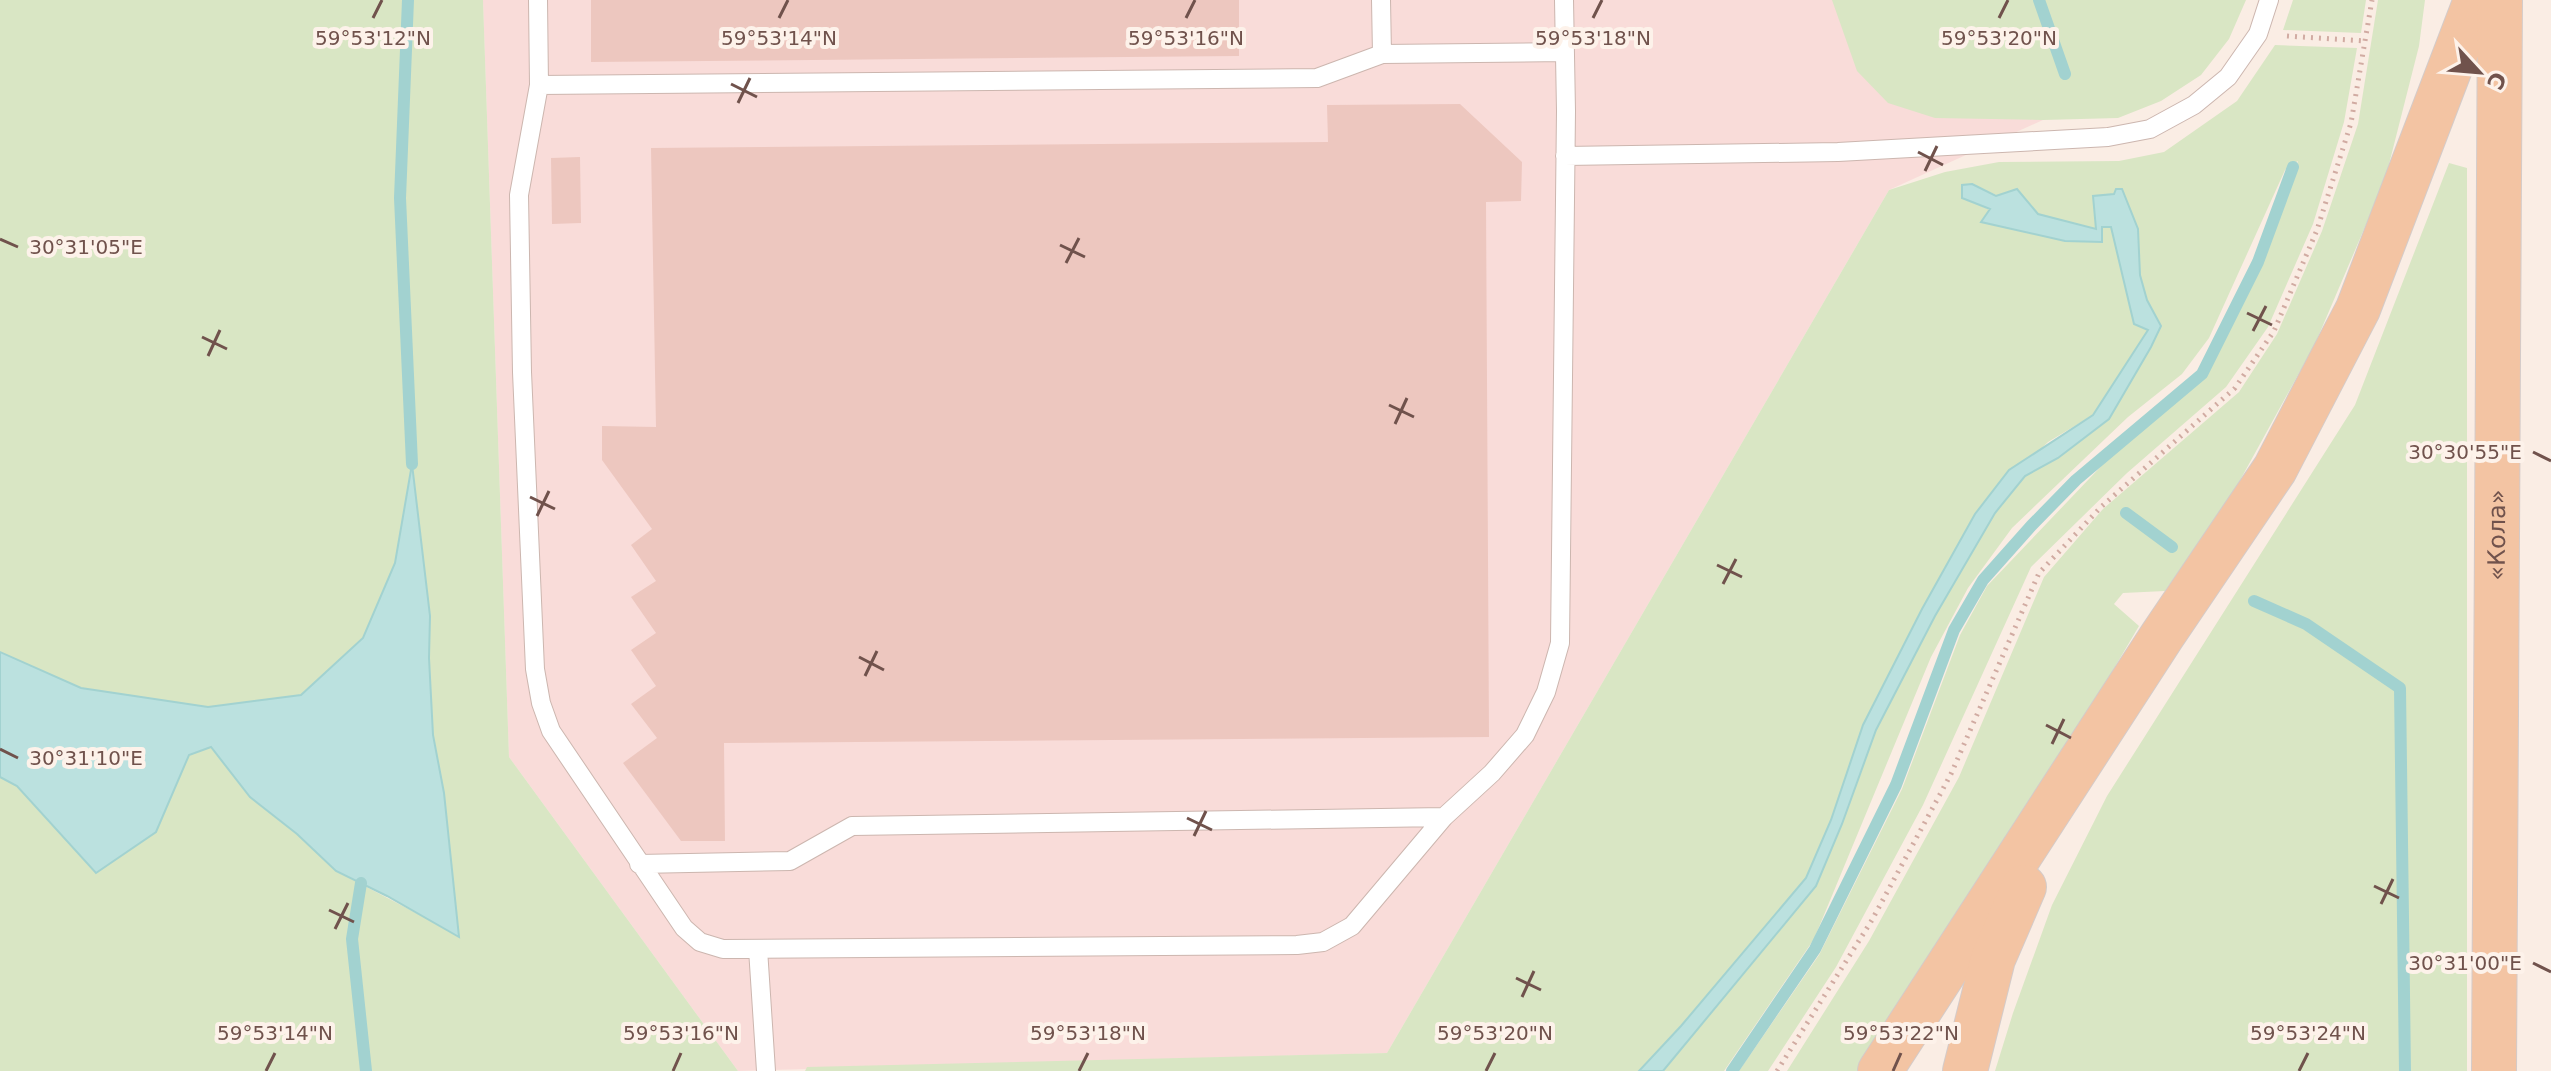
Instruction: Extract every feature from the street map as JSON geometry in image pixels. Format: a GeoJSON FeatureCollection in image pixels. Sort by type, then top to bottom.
{"type":"FeatureCollection","features":[{"type":"Feature","properties":{"kind":"main road"},"geometry":{"type":"LineString","coordinates":[[1880,1071],[2162,636],[2275,469],[2358,309],[2476,0]]}},
{"type":"Feature","properties":{"kind":"main road","name":"«Кола»"},"geometry":{"type":"LineString","coordinates":[[2494,1071],[2500,0]]}},
{"type":"Feature","properties":{"kind":"main road"},"geometry":{"type":"LineString","coordinates":[[1965,1071],[1993,959],[2042,844],[2162,636]]}},
{"type":"Feature","properties":{"kind":"lane"},"geometry":{"type":"LineString","coordinates":[[538,0],[539,85],[519,195],[522,372],[535,669],[541,703],[551,731],[684,928],[700,942],[723,949],[1282,945],[1323,942],[1352,926],[1444,817],[1492,773],[1525,735],[1546,692],[1560,643],[1564,0]]}},
{"type":"Feature","properties":{"kind":"lane"},"geometry":{"type":"LineString","coordinates":[[1381,0],[1382,54]]}},
{"type":"Feature","properties":{"kind":"lane"},"geometry":{"type":"LineString","coordinates":[[1565,156],[1838,152],[2108,137],[2150,129],[2194,105],[2228,77],[2258,34],[2269,0]]}},
{"type":"Feature","properties":{"kind":"lane"},"geometry":{"type":"LineString","coordinates":[[539,85],[1317,78],[1382,54],[1565,52]]}},
{"type":"Feature","properties":{"kind":"lane"},"geometry":{"type":"LineString","coordinates":[[639,864],[790,861],[852,826],[1444,817]]}},
{"type":"Feature","properties":{"kind":"lane"},"geometry":{"type":"LineString","coordinates":[[758,949],[766,1071]]}},
{"type":"Feature","properties":{"kind":"path"},"geometry":{"type":"LineString","coordinates":[[1777,1071],[1872,920],[1951,774],[2039,573],[2101,507],[2235,388],[2274,331],[2321,217],[2351,123],[2372,0]]}},
{"type":"Feature","properties":{"kind":"path"},"geometry":{"type":"LineString","coordinates":[[2258,34],[2366,41]]}},
{"type":"Feature","properties":{"kind":"shaded area"},"geometry":{"type":"Polygon","coordinates":[[[483,0],[2007,0],[2043,120],[1889,190],[1387,1053],[738,1071],[509,757],[483,0]]]}},
{"type":"Feature","properties":{"kind":"green space"},"geometry":{"type":"Polygon","coordinates":[[[0,0],[483,0],[509,757],[738,1071],[0,1071],[0,777],[17,786],[96,872],[156,832],[189,755],[211,747],[336,871],[458,935],[444,793],[433,735],[430,616],[412,467],[395,563],[363,638],[301,695],[208,707],[81,688],[0,652],[0,0]]]}},
{"type":"Feature","properties":{"kind":"green space"},"geometry":{"type":"Polygon","coordinates":[[[1832,0],[2246,0],[2229,39],[2201,75],[2161,101],[2118,118],[2043,120],[1935,118],[1888,103],[1857,71],[1832,0]]]}},
{"type":"Feature","properties":{"kind":"green space"},"geometry":{"type":"Polygon","coordinates":[[[2293,0],[2366,0],[2361,33],[2283,30],[2293,0]]]}},
{"type":"Feature","properties":{"kind":"green space"},"geometry":{"type":"Polygon","coordinates":[[[2378,0],[2425,0],[2419,46],[2385,180],[2315,344],[2233,493],[2165,591],[2123,593],[2114,604],[2139,626],[1865,1071],[1787,1071],[1869,941],[1959,777],[2044,577],[2103,509],[2239,392],[2277,334],[2322,231],[2358,124],[2378,0]]]}},
{"type":"Feature","properties":{"kind":"green space"},"geometry":{"type":"Polygon","coordinates":[[[2275,45],[2357,48],[2344,122],[2313,224],[2268,327],[2226,387],[2127,473],[2031,567],[1923,805],[1836,967],[1768,1071],[1739,1071],[1819,955],[1902,789],[1960,635],[1987,586],[2109,458],[2205,375],[2262,266],[2298,161],[2285,170],[2209,338],[2182,374],[2128,417],[2012,528],[1968,588],[1931,657],[1814,939],[1724,1071],[1663,1071],[1816,886],[1876,730],[1935,616],[1995,513],[2025,476],[2058,458],[2109,419],[2160,326],[2147,300],[2140,275],[2138,229],[2114,194],[2093,196],[2097,229],[2038,214],[1972,184],[1963,198],[1990,210],[1982,222],[2102,242],[2102,227],[2111,227],[2134,323],[2148,330],[2093,415],[2048,442],[1975,514],[1806,878],[1639,1071],[805,1071],[807,1067],[1387,1053],[1889,190],[1945,172],[1999,162],[2119,161],[2164,152],[2237,101],[2275,45]]]}},
{"type":"Feature","properties":{"kind":"green space"},"geometry":{"type":"Polygon","coordinates":[[[2449,163],[2467,168],[2467,1071],[1995,1071],[2052,905],[2107,796],[2355,405],[2449,163]]]}},
{"type":"Feature","properties":{"kind":"water"},"geometry":{"type":"Polygon","coordinates":[[[1972,184],[1996,196],[2017,189],[2038,214],[2096,229],[2093,196],[2114,194],[2116,189],[2122,189],[2138,229],[2140,275],[2147,300],[2161,326],[2109,419],[2058,458],[2025,476],[1995,513],[1935,616],[1876,730],[1816,886],[1663,1071],[1639,1071],[1806,878],[1831,820],[1863,725],[1975,514],[2009,470],[2093,415],[2148,330],[2134,324],[2111,227],[2102,227],[2102,242],[2065,241],[1981,222],[1990,209],[1962,198],[1962,185],[1972,184]]]}},
{"type":"Feature","properties":{"kind":"water"},"geometry":{"type":"Polygon","coordinates":[[[412,464],[430,616],[433,735],[444,793],[459,937],[336,871],[297,834],[250,797],[211,747],[189,755],[156,832],[96,873],[17,786],[0,777],[0,652],[81,688],[208,707],[301,695],[363,638],[395,563],[412,464]]]}},
{"type":"Feature","properties":{"kind":"building"},"geometry":{"type":"Polygon","coordinates":[[[591,0],[1239,0],[1239,56],[591,62],[591,0]]]}},
{"type":"Feature","properties":{"kind":"building"},"geometry":{"type":"Polygon","coordinates":[[[1460,104],[1522,162],[1521,201],[1486,202],[1489,737],[724,743],[725,841],[681,841],[623,763],[657,738],[631,704],[656,686],[631,650],[656,633],[631,597],[656,581],[631,545],[652,529],[602,460],[602,426],[656,427],[651,148],[1328,142],[1327,105],[1460,104]]]}},
{"type":"Feature","properties":{"kind":"building"},"geometry":{"type":"Polygon","coordinates":[[[580,157],[581,223],[552,224],[551,158],[580,157]]]}},
{"type":"Feature","properties":{"kind":"waterway"},"geometry":{"type":"LineString","coordinates":[[408,0],[400,198],[412,464]]}},
{"type":"Feature","properties":{"kind":"waterway"},"geometry":{"type":"LineString","coordinates":[[2039,0],[2065,74]]}},
{"type":"Feature","properties":{"kind":"waterway"},"geometry":{"type":"LineString","coordinates":[[1732,1071],[1815,949],[1896,785],[1954,630],[1983,580],[2076,480],[2202,374],[2258,262],[2293,167]]}},
{"type":"Feature","properties":{"kind":"waterway"},"geometry":{"type":"LineString","coordinates":[[2126,513],[2172,547]]}},
{"type":"Feature","properties":{"kind":"waterway"},"geometry":{"type":"LineString","coordinates":[[2254,601],[2306,624],[2400,688],[2405,1071]]}},
{"type":"Feature","properties":{"kind":"waterway"},"geometry":{"type":"LineString","coordinates":[[361,883],[352,939],[366,1071]]}}]}
